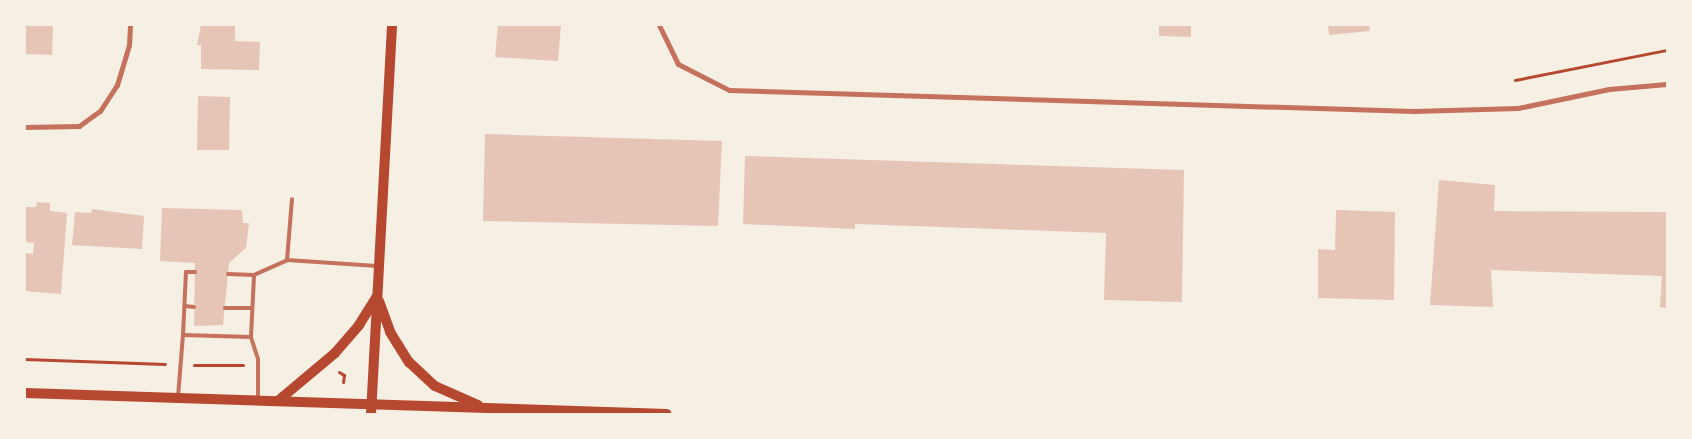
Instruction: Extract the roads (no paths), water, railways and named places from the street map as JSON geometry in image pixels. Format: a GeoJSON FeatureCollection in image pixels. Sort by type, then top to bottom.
{"type":"FeatureCollection","features":[{"type":"Feature","properties":{"kind":"main road"},"geometry":{"type":"LineString","coordinates":[[372,410],[392,25]]}},
{"type":"Feature","properties":{"kind":"main road"},"geometry":{"type":"LineString","coordinates":[[279,400],[335,353],[359,325],[377,296]]}},
{"type":"Feature","properties":{"kind":"main road"},"geometry":{"type":"LineString","coordinates":[[377,296],[390,332],[409,362],[434,386],[466,403],[500,410]]}},
{"type":"Feature","properties":{"kind":"main road"},"geometry":{"type":"LineString","coordinates":[[25,393],[178,399],[279,400],[372,410],[500,410],[667,414]]}},
{"type":"Feature","properties":{"kind":"street"},"geometry":{"type":"LineString","coordinates":[[25,127],[79,126],[100,111],[118,85],[130,45],[130,25]]}},
{"type":"Feature","properties":{"kind":"street"},"geometry":{"type":"LineString","coordinates":[[659,25],[678,64],[729,90],[1414,111],[1518,108],[1609,89],[1667,84]]}},
{"type":"Feature","properties":{"kind":"lane"},"geometry":{"type":"LineString","coordinates":[[288,260],[292,199]]}},
{"type":"Feature","properties":{"kind":"lane"},"geometry":{"type":"LineString","coordinates":[[228,274],[254,275],[288,260],[379,266]]}},
{"type":"Feature","properties":{"kind":"lane"},"geometry":{"type":"LineString","coordinates":[[178,399],[182,364],[186,272],[195,272]]}},
{"type":"Feature","properties":{"kind":"lane"},"geometry":{"type":"LineString","coordinates":[[254,275],[251,337],[258,366],[258,400]]}},
{"type":"Feature","properties":{"kind":"lane"},"geometry":{"type":"LineString","coordinates":[[185,306],[194,307]]}},
{"type":"Feature","properties":{"kind":"lane"},"geometry":{"type":"LineString","coordinates":[[225,308],[252,308]]}},
{"type":"Feature","properties":{"kind":"lane"},"geometry":{"type":"LineString","coordinates":[[183,335],[251,337]]}}]}
